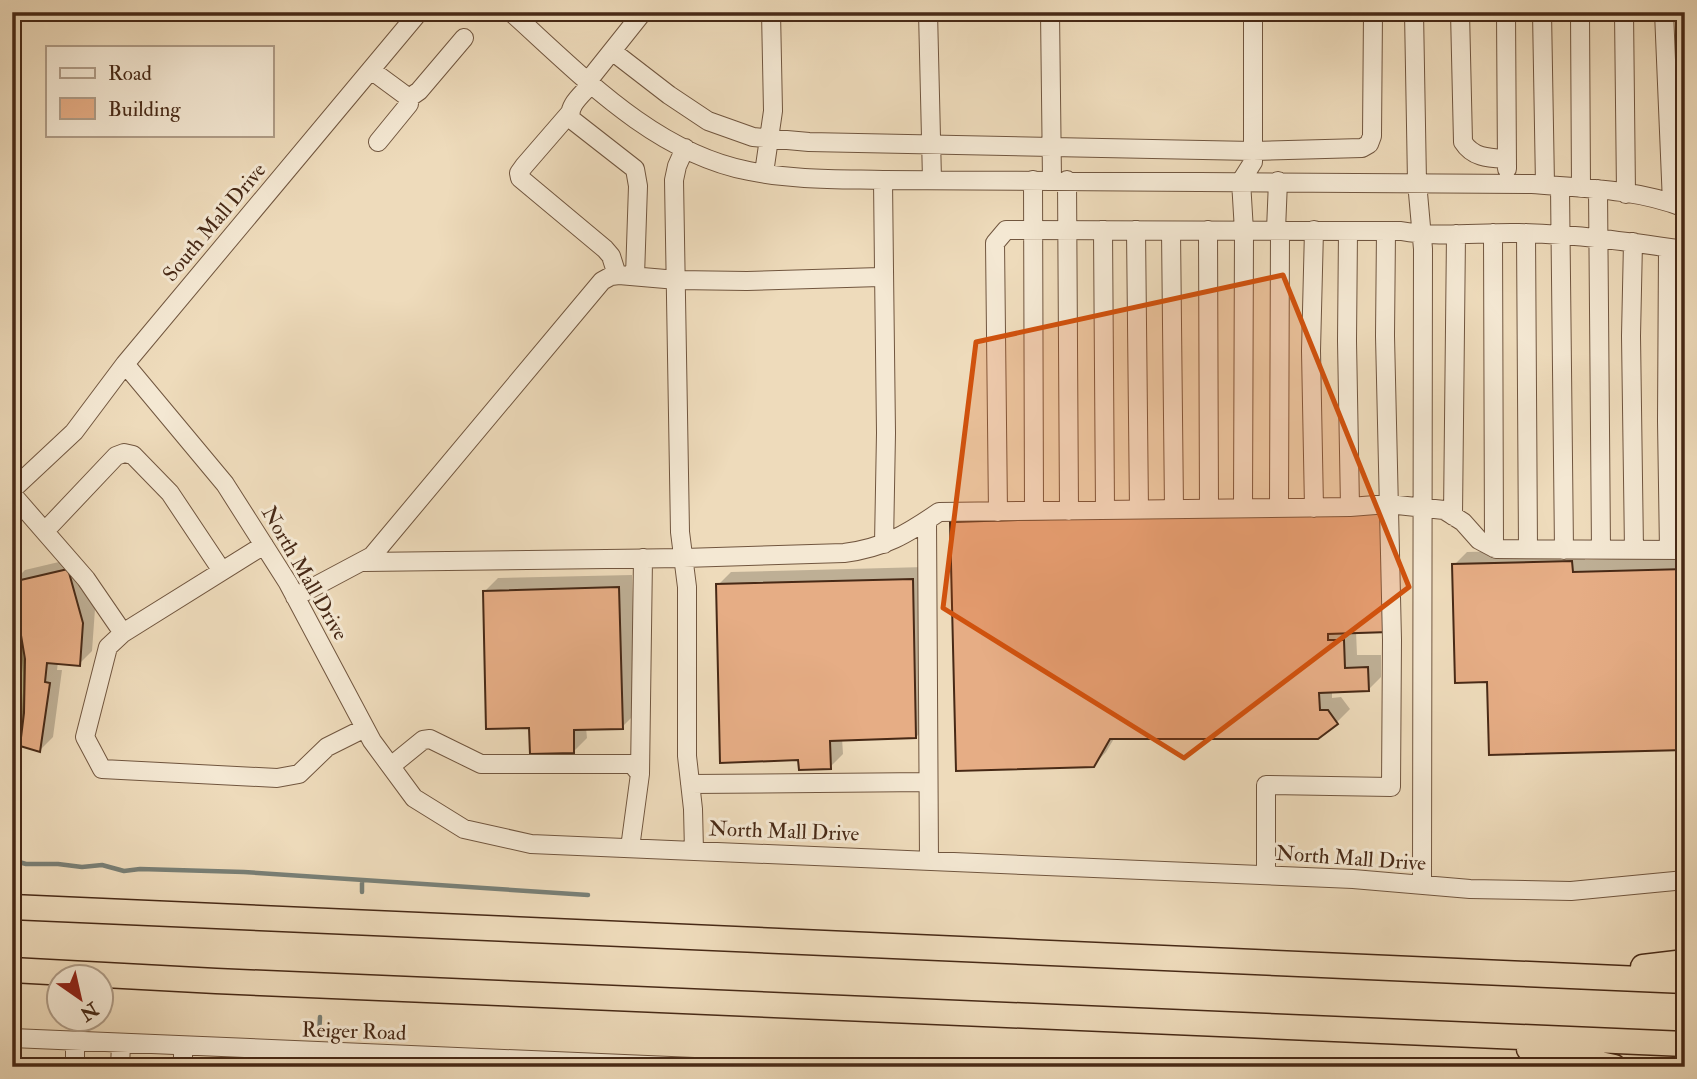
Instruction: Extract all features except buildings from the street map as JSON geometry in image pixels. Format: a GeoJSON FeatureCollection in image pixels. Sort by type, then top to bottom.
{"type":"FeatureCollection","features":[{"type":"Feature","properties":{"kind":"highway"},"geometry":{"type":"LineString","coordinates":[[12,907],[1685,981]]}},
{"type":"Feature","properties":{"kind":"highway"},"geometry":{"type":"LineString","coordinates":[[1577,976],[1685,962]]}},
{"type":"Feature","properties":{"kind":"highway"},"geometry":{"type":"LineString","coordinates":[[12,970],[1685,1044]]}},
{"type":"Feature","properties":{"kind":"highway"},"geometry":{"type":"LineString","coordinates":[[1460,1035],[1614,1067]]}},
{"type":"Feature","properties":{"kind":"street","name":"South Mall Drive"},"geometry":{"type":"LineString","coordinates":[[12,492],[74,432],[125,364],[419,12]]}},
{"type":"Feature","properties":{"kind":"street"},"geometry":{"type":"LineString","coordinates":[[511,12],[590,82],[649,128],[698,155],[764,173],[806,178],[883,180],[1507,183],[1590,188],[1679,206],[1664,12]]}},
{"type":"Feature","properties":{"kind":"street"},"geometry":{"type":"LineString","coordinates":[[617,275],[611,256],[605,249],[520,178],[519,173],[569,114],[612,51],[643,12]]}},
{"type":"Feature","properties":{"kind":"street"},"geometry":{"type":"LineString","coordinates":[[764,173],[773,111],[771,12]]}},
{"type":"Feature","properties":{"kind":"street"},"geometry":{"type":"LineString","coordinates":[[928,12],[932,180]]}},
{"type":"Feature","properties":{"kind":"street"},"geometry":{"type":"LineString","coordinates":[[1050,12],[1052,147],[1069,230],[1069,511]]}},
{"type":"Feature","properties":{"kind":"street"},"geometry":{"type":"LineString","coordinates":[[1243,509],[1244,230],[1241,181],[1253,162],[1253,12]]}},
{"type":"Feature","properties":{"kind":"street"},"geometry":{"type":"LineString","coordinates":[[612,51],[708,121],[753,137],[809,142],[1052,147],[1253,150],[1362,148],[1369,144],[1373,136],[1373,12]]}},
{"type":"Feature","properties":{"kind":"street"},"geometry":{"type":"LineString","coordinates":[[1414,12],[1417,182],[1421,234],[1422,885]]}},
{"type":"Feature","properties":{"kind":"street"},"geometry":{"type":"LineString","coordinates":[[1460,12],[1463,142],[1469,151],[1481,157],[1507,159]]}},
{"type":"Feature","properties":{"kind":"street"},"geometry":{"type":"LineString","coordinates":[[1506,12],[1507,183]]}},
{"type":"Feature","properties":{"kind":"street"},"geometry":{"type":"LineString","coordinates":[[1542,12],[1552,186],[1562,235],[1564,550]]}},
{"type":"Feature","properties":{"kind":"street"},"geometry":{"type":"LineString","coordinates":[[1580,12],[1590,188],[1599,237],[1601,550]]}},
{"type":"Feature","properties":{"kind":"street"},"geometry":{"type":"LineString","coordinates":[[1624,12],[1626,194]]}},
{"type":"Feature","properties":{"kind":"street"},"geometry":{"type":"LineString","coordinates":[[408,98],[419,91],[464,37]]}},
{"type":"Feature","properties":{"kind":"street"},"geometry":{"type":"LineString","coordinates":[[371,70],[408,98],[409,104],[378,142]]}},
{"type":"Feature","properties":{"kind":"street"},"geometry":{"type":"LineString","coordinates":[[569,114],[571,119],[635,169],[638,186],[635,276]]}},
{"type":"Feature","properties":{"kind":"street"},"geometry":{"type":"LineString","coordinates":[[685,148],[674,180],[680,532],[687,587],[687,755],[694,850]]}},
{"type":"Feature","properties":{"kind":"street"},"geometry":{"type":"LineString","coordinates":[[883,180],[884,544]]}},
{"type":"Feature","properties":{"kind":"street"},"geometry":{"type":"LineString","coordinates":[[1033,180],[1034,511]]}},
{"type":"Feature","properties":{"kind":"street"},"geometry":{"type":"LineString","coordinates":[[1278,181],[1279,508]]}},
{"type":"Feature","properties":{"kind":"street"},"geometry":{"type":"LineString","coordinates":[[365,562],[844,553],[864,551],[895,541],[939,512],[998,512],[1314,508],[1388,504],[1444,510],[1463,522],[1479,540],[1494,548],[1677,550],[1667,421],[1676,249],[1599,237],[1526,233],[1006,230],[995,243],[998,512]]}},
{"type":"Feature","properties":{"kind":"street"},"geometry":{"type":"LineString","coordinates":[[1103,230],[1105,510]]}},
{"type":"Feature","properties":{"kind":"street"},"geometry":{"type":"LineString","coordinates":[[1136,230],[1139,510]]}},
{"type":"Feature","properties":{"kind":"street"},"geometry":{"type":"LineString","coordinates":[[1208,230],[1209,509]]}},
{"type":"Feature","properties":{"kind":"street"},"geometry":{"type":"LineString","coordinates":[[1314,230],[1311,351],[1314,508]]}},
{"type":"Feature","properties":{"kind":"street"},"geometry":{"type":"LineString","coordinates":[[1171,231],[1174,509]]}},
{"type":"Feature","properties":{"kind":"street"},"geometry":{"type":"LineString","coordinates":[[1349,231],[1347,341],[1350,507]]}},
{"type":"Feature","properties":{"kind":"street"},"geometry":{"type":"LineString","coordinates":[[1266,875],[1266,785],[1391,787],[1392,640],[1385,337],[1386,231]]}},
{"type":"Feature","properties":{"kind":"street"},"geometry":{"type":"LineString","coordinates":[[1493,233],[1494,548]]}},
{"type":"Feature","properties":{"kind":"street"},"geometry":{"type":"LineString","coordinates":[[1526,233],[1528,550]]}},
{"type":"Feature","properties":{"kind":"street"},"geometry":{"type":"LineString","coordinates":[[1452,516],[1456,234]]}},
{"type":"Feature","properties":{"kind":"street"},"geometry":{"type":"LineString","coordinates":[[1633,242],[1631,336],[1634,550]]}},
{"type":"Feature","properties":{"kind":"street"},"geometry":{"type":"LineString","coordinates":[[295,597],[372,556],[602,281],[617,275],[677,280],[872,279],[880,277],[884,270]]}},
{"type":"Feature","properties":{"kind":"street","name":"North Mall Drive"},"geometry":{"type":"LineString","coordinates":[[125,364],[225,484],[295,597],[365,728],[414,798],[464,829],[531,844],[1266,875],[1471,889],[1570,891],[1685,880]]}},
{"type":"Feature","properties":{"kind":"street"},"geometry":{"type":"LineString","coordinates":[[45,530],[116,456],[124,453],[133,455],[170,493],[222,571]]}},
{"type":"Feature","properties":{"kind":"street"},"geometry":{"type":"LineString","coordinates":[[12,492],[86,579],[123,633]]}},
{"type":"Feature","properties":{"kind":"street"},"geometry":{"type":"LineString","coordinates":[[927,521],[929,860]]}},
{"type":"Feature","properties":{"kind":"street"},"geometry":{"type":"LineString","coordinates":[[264,545],[123,633],[108,647],[85,737],[102,769],[277,778],[299,774],[327,747],[365,728]]}},
{"type":"Feature","properties":{"kind":"street"},"geometry":{"type":"LineString","coordinates":[[630,848],[640,774],[643,558]]}},
{"type":"Feature","properties":{"kind":"street"},"geometry":{"type":"LineString","coordinates":[[391,766],[422,740],[430,739],[481,764],[632,764],[640,774]]}},
{"type":"Feature","properties":{"kind":"street"},"geometry":{"type":"LineString","coordinates":[[690,784],[928,782]]}},
{"type":"Feature","properties":{"kind":"street","name":"Reiger Road"},"geometry":{"type":"LineString","coordinates":[[12,1038],[428,1062],[694,1067]]}},
{"type":"Feature","properties":{"kind":"street"},"geometry":{"type":"LineString","coordinates":[[75,1042],[75,1067]]}},
{"type":"Feature","properties":{"kind":"street"},"geometry":{"type":"LineString","coordinates":[[120,1067],[121,1044]]}},
{"type":"Feature","properties":{"kind":"street"},"geometry":{"type":"LineString","coordinates":[[183,1046],[183,1067]]}},
{"type":"Feature","properties":{"kind":"highlighted area"},"geometry":{"type":"Polygon","coordinates":[[[1283,275],[1409,587],[1184,758],[943,608],[976,342],[1283,275]]]}},
{"type":"Feature","properties":{"kind":"shaded area"},"geometry":{"type":"Polygon","coordinates":[[[12,592],[24,673],[19,755],[12,755],[12,592]]]}},
{"type":"Feature","properties":{"kind":"waterway"},"geometry":{"type":"LineString","coordinates":[[12,860],[26,864],[82,867],[102,865],[124,871],[140,869],[244,872],[588,895]]}},
{"type":"Feature","properties":{"kind":"waterway"},"geometry":{"type":"LineString","coordinates":[[362,883],[362,892]]}},
{"type":"Feature","properties":{"kind":"waterway"},"geometry":{"type":"LineString","coordinates":[[319,1037],[320,1017]]}}]}
